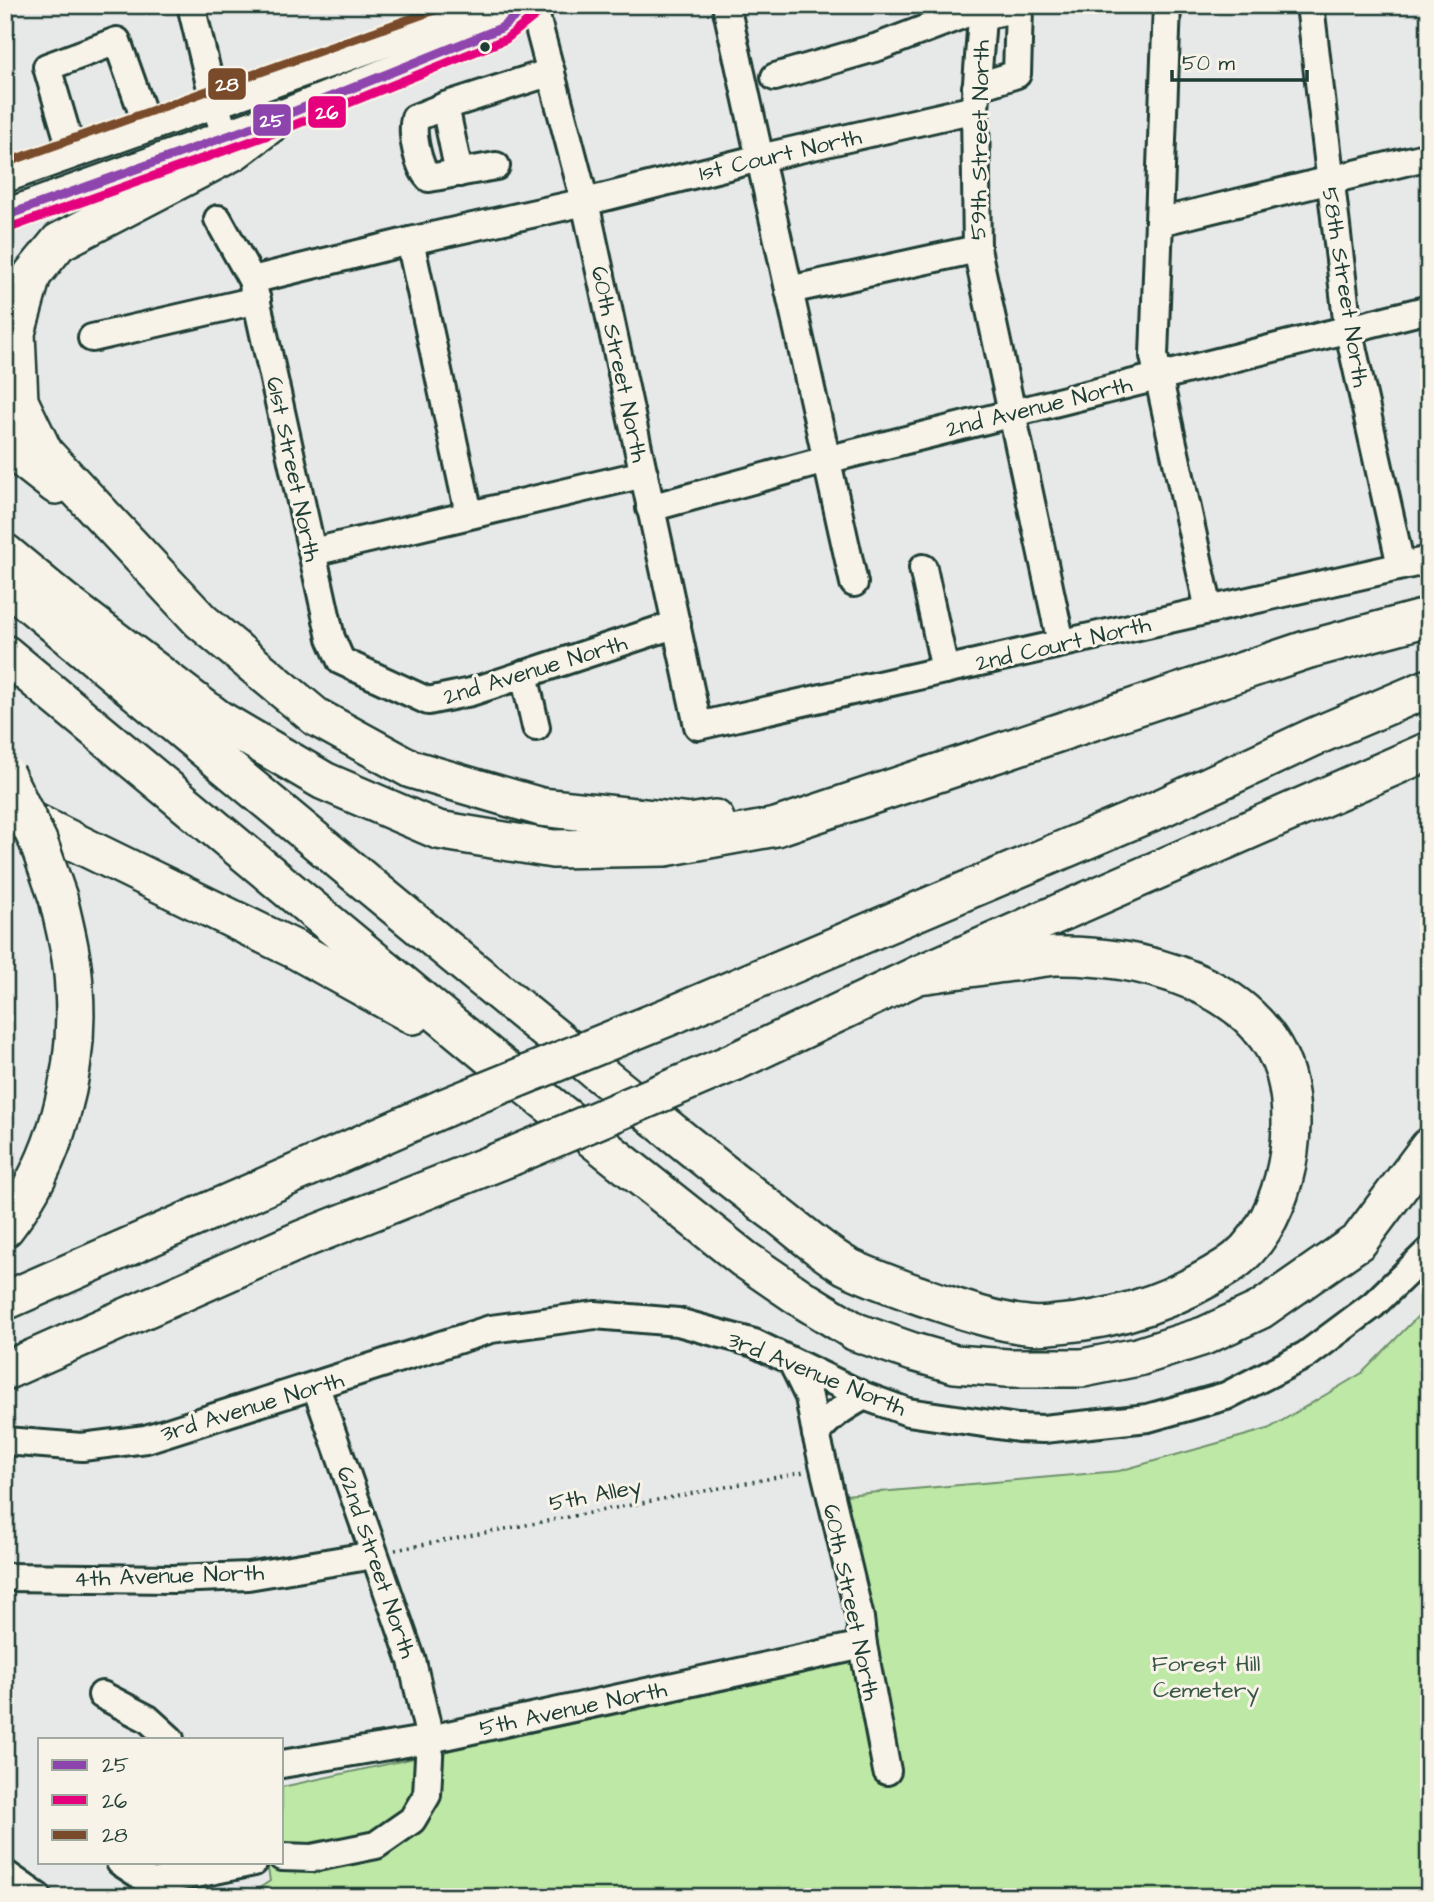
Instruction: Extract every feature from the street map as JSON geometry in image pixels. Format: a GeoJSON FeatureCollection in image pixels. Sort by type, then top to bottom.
{"type":"FeatureCollection","features":[{"type":"Feature","properties":{"kind":"highway"},"geometry":{"type":"LineString","coordinates":[[278,118],[234,151],[59,242],[32,275],[16,333],[19,401],[44,453],[201,621],[316,717],[411,769],[541,807],[690,823],[855,800]]}},
{"type":"Feature","properties":{"kind":"highway"},"geometry":{"type":"LineString","coordinates":[[5,445],[44,478],[98,512]]}},
{"type":"Feature","properties":{"kind":"highway"},"geometry":{"type":"LineString","coordinates":[[5,553],[63,601],[218,719],[324,781],[438,830],[552,849],[665,847],[776,827],[1306,650],[1429,617]]}},
{"type":"Feature","properties":{"kind":"highway"},"geometry":{"type":"LineString","coordinates":[[5,583],[511,1002],[754,1197],[845,1265],[924,1297],[985,1316],[1030,1326],[1086,1322],[1129,1313],[1200,1284],[1239,1259],[1265,1228],[1284,1177],[1292,1139],[1291,1104],[1284,1069],[1270,1043],[1247,1014],[1211,989],[1148,965],[1106,959],[1052,956],[918,975]]}},
{"type":"Feature","properties":{"kind":"highway"},"geometry":{"type":"LineString","coordinates":[[5,654],[500,1065],[744,1259],[856,1332],[955,1364],[1007,1368],[1083,1368],[1138,1357],[1204,1336],[1260,1310],[1359,1241],[1429,1147]]}},
{"type":"Feature","properties":{"kind":"highway"},"geometry":{"type":"LineString","coordinates":[[5,1301],[444,1108],[675,1014],[1159,809],[1316,736],[1429,688]]}},
{"type":"Feature","properties":{"kind":"highway"},"geometry":{"type":"LineString","coordinates":[[13,1368],[303,1239],[510,1157],[734,1062],[918,975],[1429,751]]}},
{"type":"Feature","properties":{"kind":"highway"},"geometry":{"type":"LineString","coordinates":[[5,774],[38,841],[58,898],[74,986],[75,1027],[71,1067],[60,1116],[43,1164],[5,1228]]}},
{"type":"Feature","properties":{"kind":"highway"},"geometry":{"type":"LineString","coordinates":[[5,808],[296,950],[500,1065]]}},
{"type":"Feature","properties":{"kind":"main road"},"geometry":{"type":"LineString","coordinates":[[5,176],[486,5]]}},
{"type":"Feature","properties":{"kind":"main road"},"geometry":{"type":"LineString","coordinates":[[5,216],[278,118],[501,28],[531,5]]}},
{"type":"Feature","properties":{"kind":"street"},"geometry":{"type":"LineString","coordinates":[[191,5],[225,135]]}},
{"type":"Feature","properties":{"kind":"street","name":"60th Street North"},"geometry":{"type":"LineString","coordinates":[[531,5],[585,202],[698,726]]}},
{"type":"Feature","properties":{"kind":"street"},"geometry":{"type":"LineString","coordinates":[[726,5],[853,583]]}},
{"type":"Feature","properties":{"kind":"street"},"geometry":{"type":"LineString","coordinates":[[1167,5],[1154,356],[1209,610]]}},
{"type":"Feature","properties":{"kind":"street","name":"58th Street North"},"geometry":{"type":"LineString","coordinates":[[1310,5],[1348,328],[1401,566]]}},
{"type":"Feature","properties":{"kind":"street","name":"1st Court North"},"geometry":{"type":"LineString","coordinates":[[92,338],[410,241],[585,202],[760,158],[975,98],[1017,74],[1019,8],[982,9]]}},
{"type":"Feature","properties":{"kind":"street"},"geometry":{"type":"LineString","coordinates":[[775,77],[878,47],[982,9]]}},
{"type":"Feature","properties":{"kind":"street","name":"59th Street North"},"geometry":{"type":"LineString","coordinates":[[982,9],[975,98],[977,249],[1061,643]]}},
{"type":"Feature","properties":{"kind":"street"},"geometry":{"type":"LineString","coordinates":[[72,152],[47,67],[117,41],[146,125]]}},
{"type":"Feature","properties":{"kind":"street"},"geometry":{"type":"LineString","coordinates":[[496,166],[429,178],[423,172],[413,127],[415,118],[551,72]]}},
{"type":"Feature","properties":{"kind":"street"},"geometry":{"type":"LineString","coordinates":[[445,106],[459,173]]}},
{"type":"Feature","properties":{"kind":"street"},"geometry":{"type":"LineString","coordinates":[[1159,222],[1429,156]]}},
{"type":"Feature","properties":{"kind":"street","name":"61st Street North"},"geometry":{"type":"LineString","coordinates":[[218,219],[255,290],[331,638]]}},
{"type":"Feature","properties":{"kind":"street"},"geometry":{"type":"LineString","coordinates":[[410,241],[468,514]]}},
{"type":"Feature","properties":{"kind":"street"},"geometry":{"type":"LineString","coordinates":[[789,290],[977,249]]}},
{"type":"Feature","properties":{"kind":"street","name":"2nd Avenue North"},"geometry":{"type":"LineString","coordinates":[[650,508],[1157,375],[1429,309]]}},
{"type":"Feature","properties":{"kind":"street"},"geometry":{"type":"LineString","coordinates":[[313,552],[644,474]]}},
{"type":"Feature","properties":{"kind":"street","name":"2nd Court North"},"geometry":{"type":"LineString","coordinates":[[698,726],[1429,560]]}},
{"type":"Feature","properties":{"kind":"street"},"geometry":{"type":"LineString","coordinates":[[923,568],[945,670]]}},
{"type":"Feature","properties":{"kind":"street","name":"2nd Avenue North"},"geometry":{"type":"LineString","coordinates":[[331,638],[341,661],[428,701],[471,692],[677,624]]}},
{"type":"Feature","properties":{"kind":"street"},"geometry":{"type":"LineString","coordinates":[[524,674],[536,727]]}},
{"type":"Feature","properties":{"kind":"street","name":"3rd Avenue North"},"geometry":{"type":"LineString","coordinates":[[5,1441],[82,1447],[146,1439],[491,1329],[594,1315],[678,1322],[754,1343],[864,1396],[908,1412],[1018,1428],[1044,1429],[1149,1418],[1226,1396],[1306,1355],[1373,1305],[1429,1251]]}},
{"type":"Feature","properties":{"kind":"street","name":"60th Street North"},"geometry":{"type":"LineString","coordinates":[[793,1364],[809,1396],[823,1468],[860,1618],[887,1771]]}},
{"type":"Feature","properties":{"kind":"street","name":"62nd Street North"},"geometry":{"type":"LineString","coordinates":[[284,1857],[312,1858],[376,1845],[412,1820],[427,1795],[430,1739],[412,1661],[316,1387]]}},
{"type":"Feature","properties":{"kind":"street"},"geometry":{"type":"LineString","coordinates":[[816,1434],[824,1422],[836,1412],[864,1396]]}},
{"type":"Feature","properties":{"kind":"street","name":"4th Avenue North"},"geometry":{"type":"LineString","coordinates":[[5,1577],[173,1579],[248,1576],[373,1555]]}},
{"type":"Feature","properties":{"kind":"street","name":"5th Avenue North"},"geometry":{"type":"LineString","coordinates":[[284,1764],[430,1739],[863,1645]]}},
{"type":"Feature","properties":{"kind":"street"},"geometry":{"type":"LineString","coordinates":[[102,1695],[148,1719],[169,1738]]}},
{"type":"Feature","properties":{"kind":"street"},"geometry":{"type":"LineString","coordinates":[[123,1864],[152,1883],[244,1864]]}},
{"type":"Feature","properties":{"kind":"street"},"geometry":{"type":"LineString","coordinates":[[5,1874],[38,1897]]}},
{"type":"Feature","properties":{"kind":"path","name":"5th Alley"},"geometry":{"type":"LineString","coordinates":[[373,1555],[823,1468]]}},
{"type":"Feature","properties":{"kind":"green space","name":"Forest Hill Cemetery"},"geometry":{"type":"Polygon","coordinates":[[[1429,1305],[1429,1897],[246,1897],[270,1881],[267,1864],[284,1864],[284,1787],[872,1658],[845,1495],[1119,1471],[1268,1429],[1362,1373],[1429,1305]]]}},
{"type":"Feature","properties":{"kind":"transit line","name":"28"},"geometry":{"type":"LineString","coordinates":[[5,163],[449,5]]}},
{"type":"Feature","properties":{"kind":"transit line","name":"25"},"geometry":{"type":"LineString","coordinates":[[5,216],[278,118],[501,28],[529,5]]}},
{"type":"Feature","properties":{"kind":"transit line","name":"26"},"geometry":{"type":"LineString","coordinates":[[9,228],[282,130],[506,39],[537,14]]}}]}
